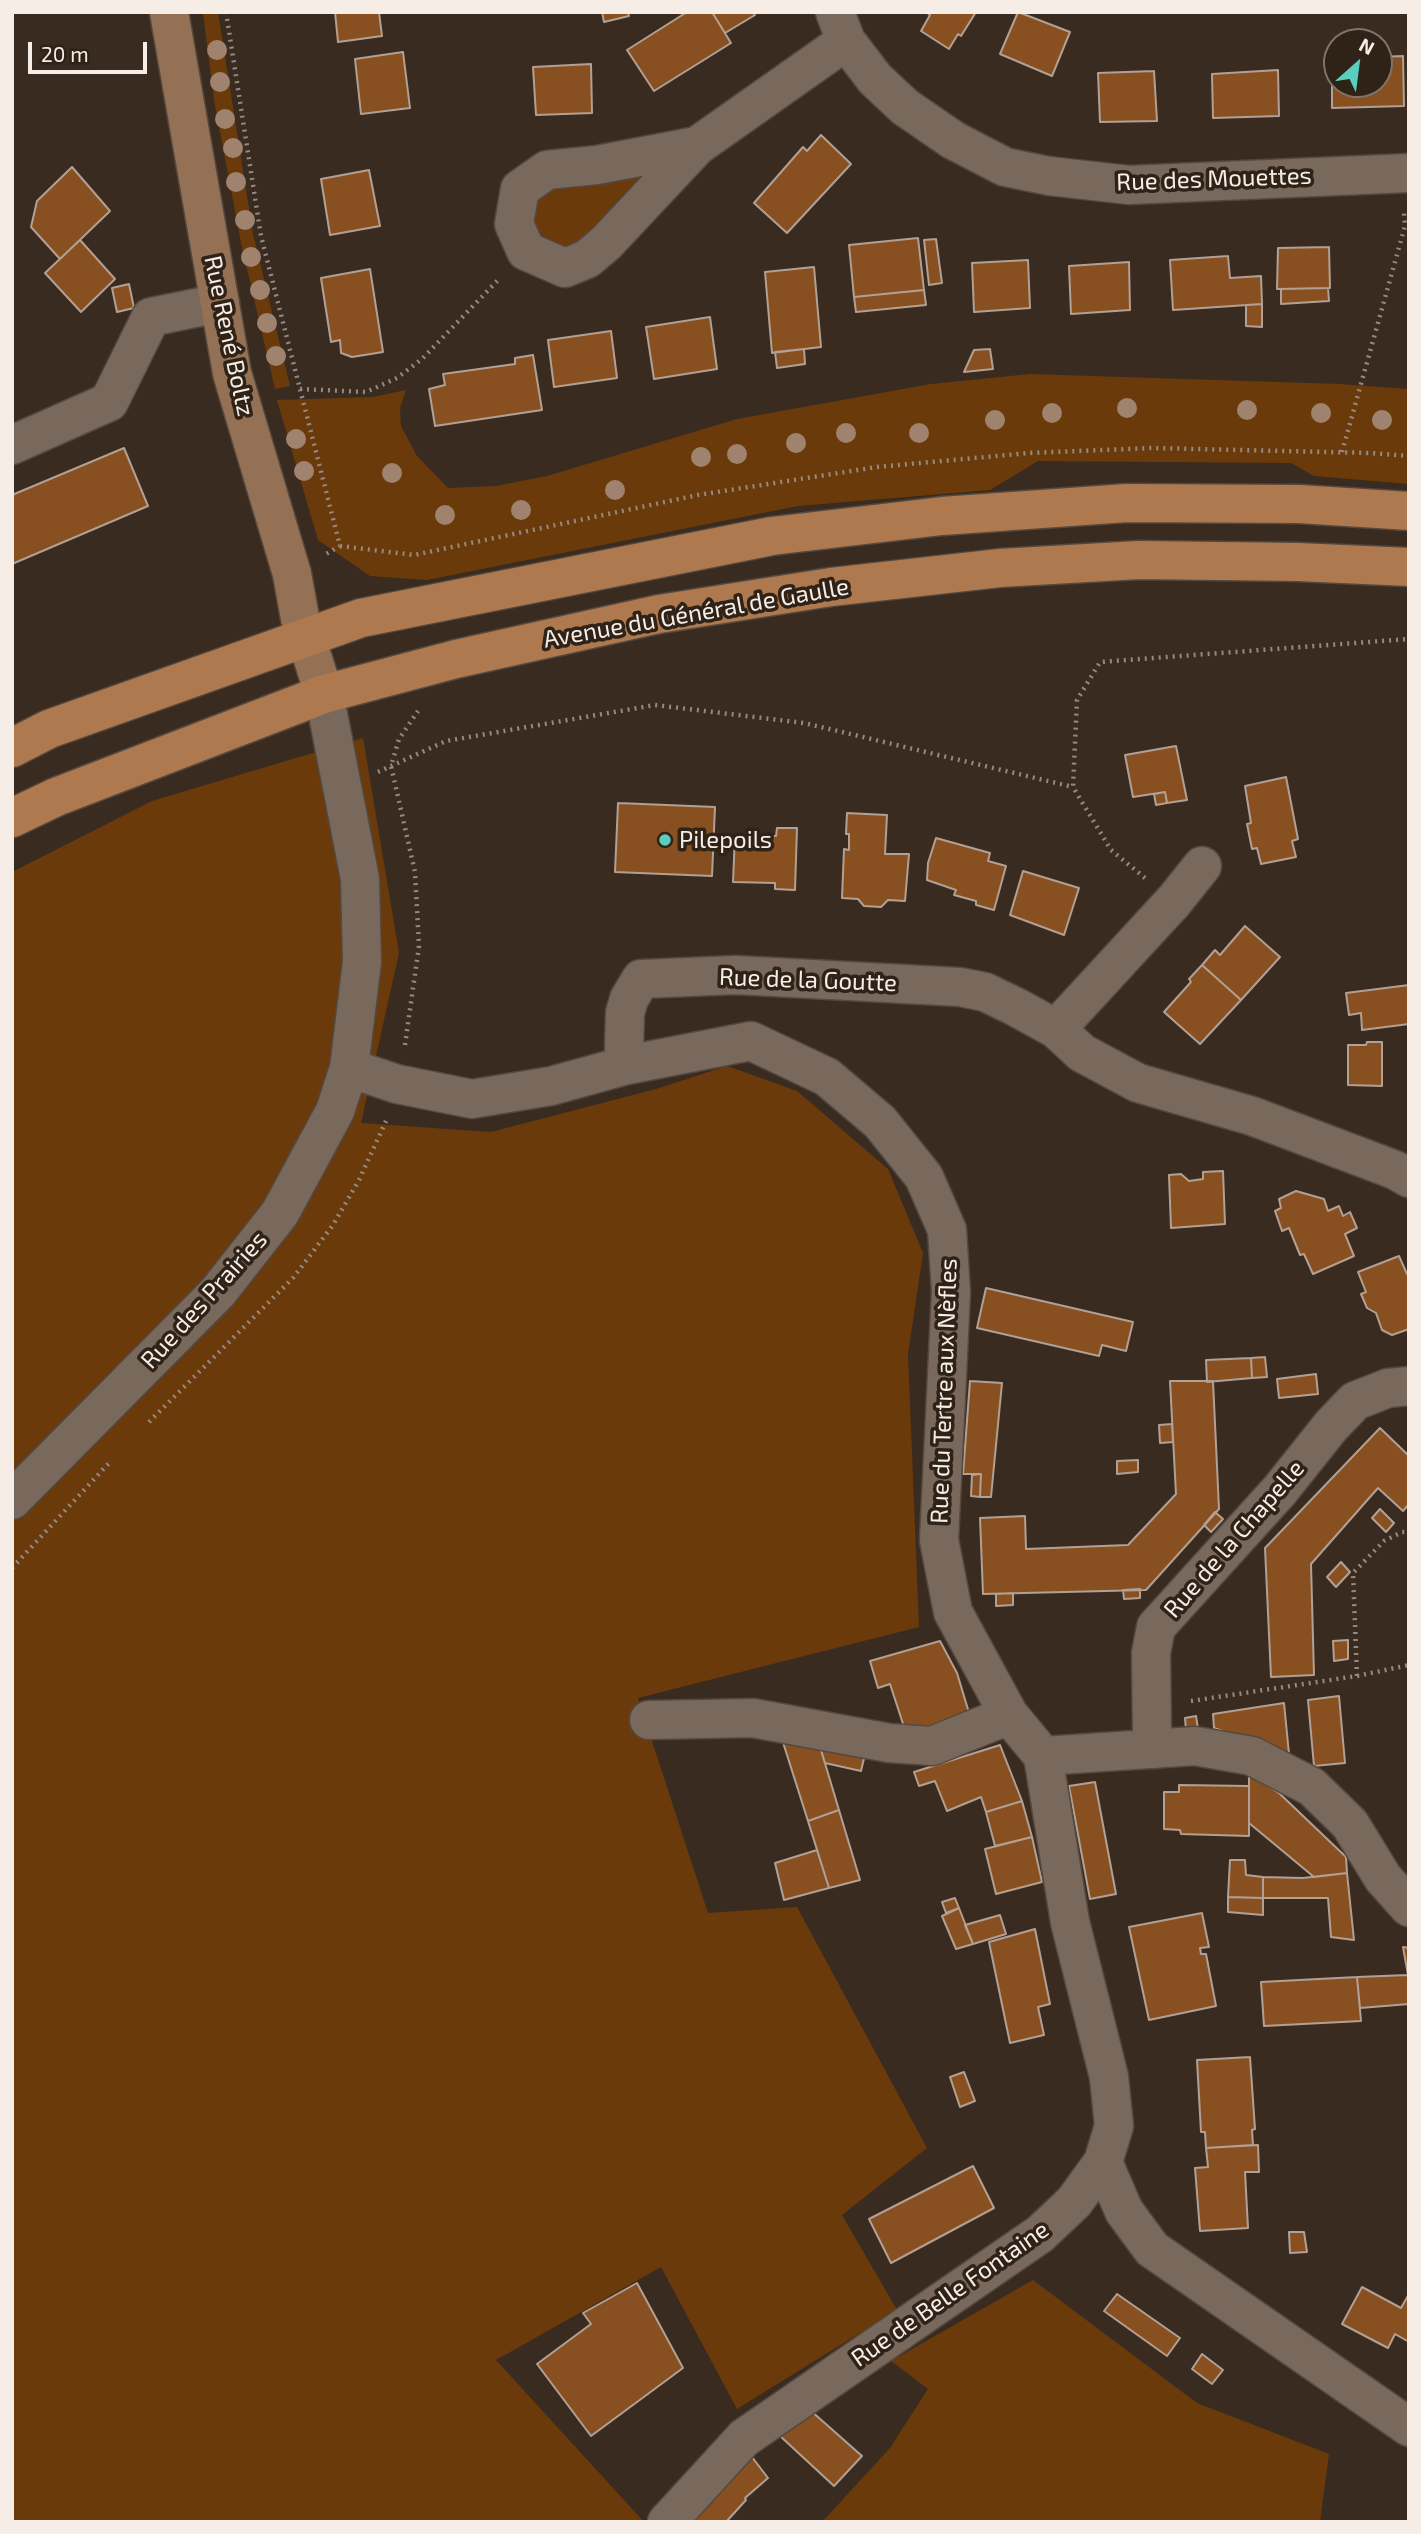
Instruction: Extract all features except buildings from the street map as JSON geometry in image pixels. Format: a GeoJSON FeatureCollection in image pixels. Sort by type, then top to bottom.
{"type":"FeatureCollection","features":[{"type":"Feature","properties":{"kind":"main road","name":"Rue René Boltz"},"geometry":{"type":"LineString","coordinates":[[169,12],[232,373],[292,574],[300,618],[324,694]]}},
{"type":"Feature","properties":{"kind":"main road"},"geometry":{"type":"LineString","coordinates":[[12,748],[49,729],[361,618],[772,536],[942,516],[1127,503],[1299,504],[1409,511]]}},
{"type":"Feature","properties":{"kind":"main road","name":"Avenue du Général de Gaulle"},"geometry":{"type":"LineString","coordinates":[[12,818],[56,797],[324,694],[456,659],[659,614],[831,586],[1000,568],[1139,561],[1298,562],[1409,567]]}},
{"type":"Feature","properties":{"kind":"street"},"geometry":{"type":"LineString","coordinates":[[697,146],[597,165],[547,170],[520,189],[514,224],[526,251],[565,268],[587,259],[606,243],[697,146],[841,27]]}},
{"type":"Feature","properties":{"kind":"street","name":"Rue des Mouettes"},"geometry":{"type":"LineString","coordinates":[[841,27],[875,79],[905,107],[953,140],[1005,167],[1049,176],[1129,185],[1405,172]]}},
{"type":"Feature","properties":{"kind":"street"},"geometry":{"type":"LineString","coordinates":[[12,445],[109,402],[151,317],[220,303]]}},
{"type":"Feature","properties":{"kind":"street","name":"Rue des Prairies"},"geometry":{"type":"LineString","coordinates":[[12,1500],[218,1292],[280,1213],[335,1111],[349,1068],[362,962],[360,879],[324,694]]}},
{"type":"Feature","properties":{"kind":"street"},"geometry":{"type":"LineString","coordinates":[[1056,1029],[1174,901],[1202,866]]}},
{"type":"Feature","properties":{"kind":"street","name":"Rue de la Goutte"},"geometry":{"type":"LineString","coordinates":[[627,1065],[624,1048],[625,1013],[629,999],[641,979],[736,975],[960,986],[985,992],[1056,1029],[1082,1053],[1138,1083],[1252,1116],[1395,1170],[1409,1178]]}},
{"type":"Feature","properties":{"kind":"street","name":"Rue du Tertre aux Nèfles"},"geometry":{"type":"LineString","coordinates":[[349,1068],[397,1084],[472,1099],[551,1086],[627,1065],[751,1041],[827,1077],[880,1122],[924,1177],[947,1230],[951,1292],[939,1540],[953,1612],[1009,1715],[1043,1756]]}},
{"type":"Feature","properties":{"kind":"street","name":"Rue de la Chapelle"},"geometry":{"type":"LineString","coordinates":[[1156,1749],[1152,1731],[1151,1653],[1156,1627],[1280,1490],[1331,1426],[1355,1401],[1388,1388],[1409,1385]]}},
{"type":"Feature","properties":{"kind":"street"},"geometry":{"type":"LineString","coordinates":[[649,1720],[753,1718],[889,1743],[932,1746],[1009,1715]]}},
{"type":"Feature","properties":{"kind":"street"},"geometry":{"type":"LineString","coordinates":[[1043,1756],[1195,1746],[1252,1756],[1312,1787],[1350,1825],[1383,1878],[1409,1907]]}},
{"type":"Feature","properties":{"kind":"street","name":"Rue de Belle Fontaine"},"geometry":{"type":"LineString","coordinates":[[667,2522],[744,2438],[1040,2234],[1074,2202],[1103,2162],[1114,2126],[1109,2077],[1070,1922],[1043,1756]]}},
{"type":"Feature","properties":{"kind":"street"},"geometry":{"type":"LineString","coordinates":[[1103,2162],[1124,2211],[1152,2249],[1409,2427]]}},
{"type":"Feature","properties":{"kind":"path"},"geometry":{"type":"LineString","coordinates":[[226,12],[261,236],[340,546],[292,574]]}},
{"type":"Feature","properties":{"kind":"path"},"geometry":{"type":"LineString","coordinates":[[1342,452],[1405,226],[1405,172]]}},
{"type":"Feature","properties":{"kind":"path"},"geometry":{"type":"LineString","coordinates":[[300,389],[366,392],[397,378],[422,359],[526,251]]}},
{"type":"Feature","properties":{"kind":"path"},"geometry":{"type":"LineString","coordinates":[[1174,901],[1111,849],[1073,787],[1077,700],[1100,662],[1409,639]]}},
{"type":"Feature","properties":{"kind":"path"},"geometry":{"type":"LineString","coordinates":[[343,788],[446,741],[655,705],[804,723],[1073,787]]}},
{"type":"Feature","properties":{"kind":"path"},"geometry":{"type":"LineString","coordinates":[[1357,1676],[1353,1573],[1384,1541],[1402,1532],[1409,1532]]}},
{"type":"Feature","properties":{"kind":"path"},"geometry":{"type":"LineString","coordinates":[[1152,1707],[1357,1676],[1409,1665]]}},
{"type":"Feature","properties":{"kind":"shaded area"},"geometry":{"type":"Polygon","coordinates":[[[203,12],[218,12],[253,234],[290,386],[275,389],[241,243],[214,100],[203,12]]]}},
{"type":"Feature","properties":{"kind":"shaded area"},"geometry":{"type":"Polygon","coordinates":[[[636,174],[642,180],[589,240],[564,252],[541,238],[530,220],[535,200],[552,185],[636,174]]]}},
{"type":"Feature","properties":{"kind":"shaded area"},"geometry":{"type":"Polygon","coordinates":[[[1030,374],[1339,384],[1409,389],[1409,484],[1314,476],[1291,463],[1038,461],[990,490],[798,506],[427,580],[370,576],[318,540],[277,400],[373,397],[406,390],[400,408],[401,426],[417,456],[448,488],[496,486],[547,476],[737,419],[931,384],[1030,374]]]}},
{"type":"Feature","properties":{"kind":"shaded area"},"geometry":{"type":"Polygon","coordinates":[[[363,738],[399,953],[361,1123],[491,1132],[656,1089],[727,1066],[797,1091],[888,1169],[923,1253],[908,1354],[919,1627],[638,1698],[708,1913],[797,1907],[927,2148],[842,2215],[897,2310],[737,2409],[661,2267],[496,2360],[644,2522],[12,2522],[12,872],[152,801],[363,738]]]}},
{"type":"Feature","properties":{"kind":"shaded area"},"geometry":{"type":"Polygon","coordinates":[[[1033,2280],[1197,2403],[1329,2454],[1320,2522],[822,2522],[890,2448],[928,2389],[891,2361],[1033,2280]]]}},
{"type":"Feature","properties":{"kind":"place","name":"Pilepoils"},"geometry":{"type":"Point","coordinates":[665,840]}}]}
